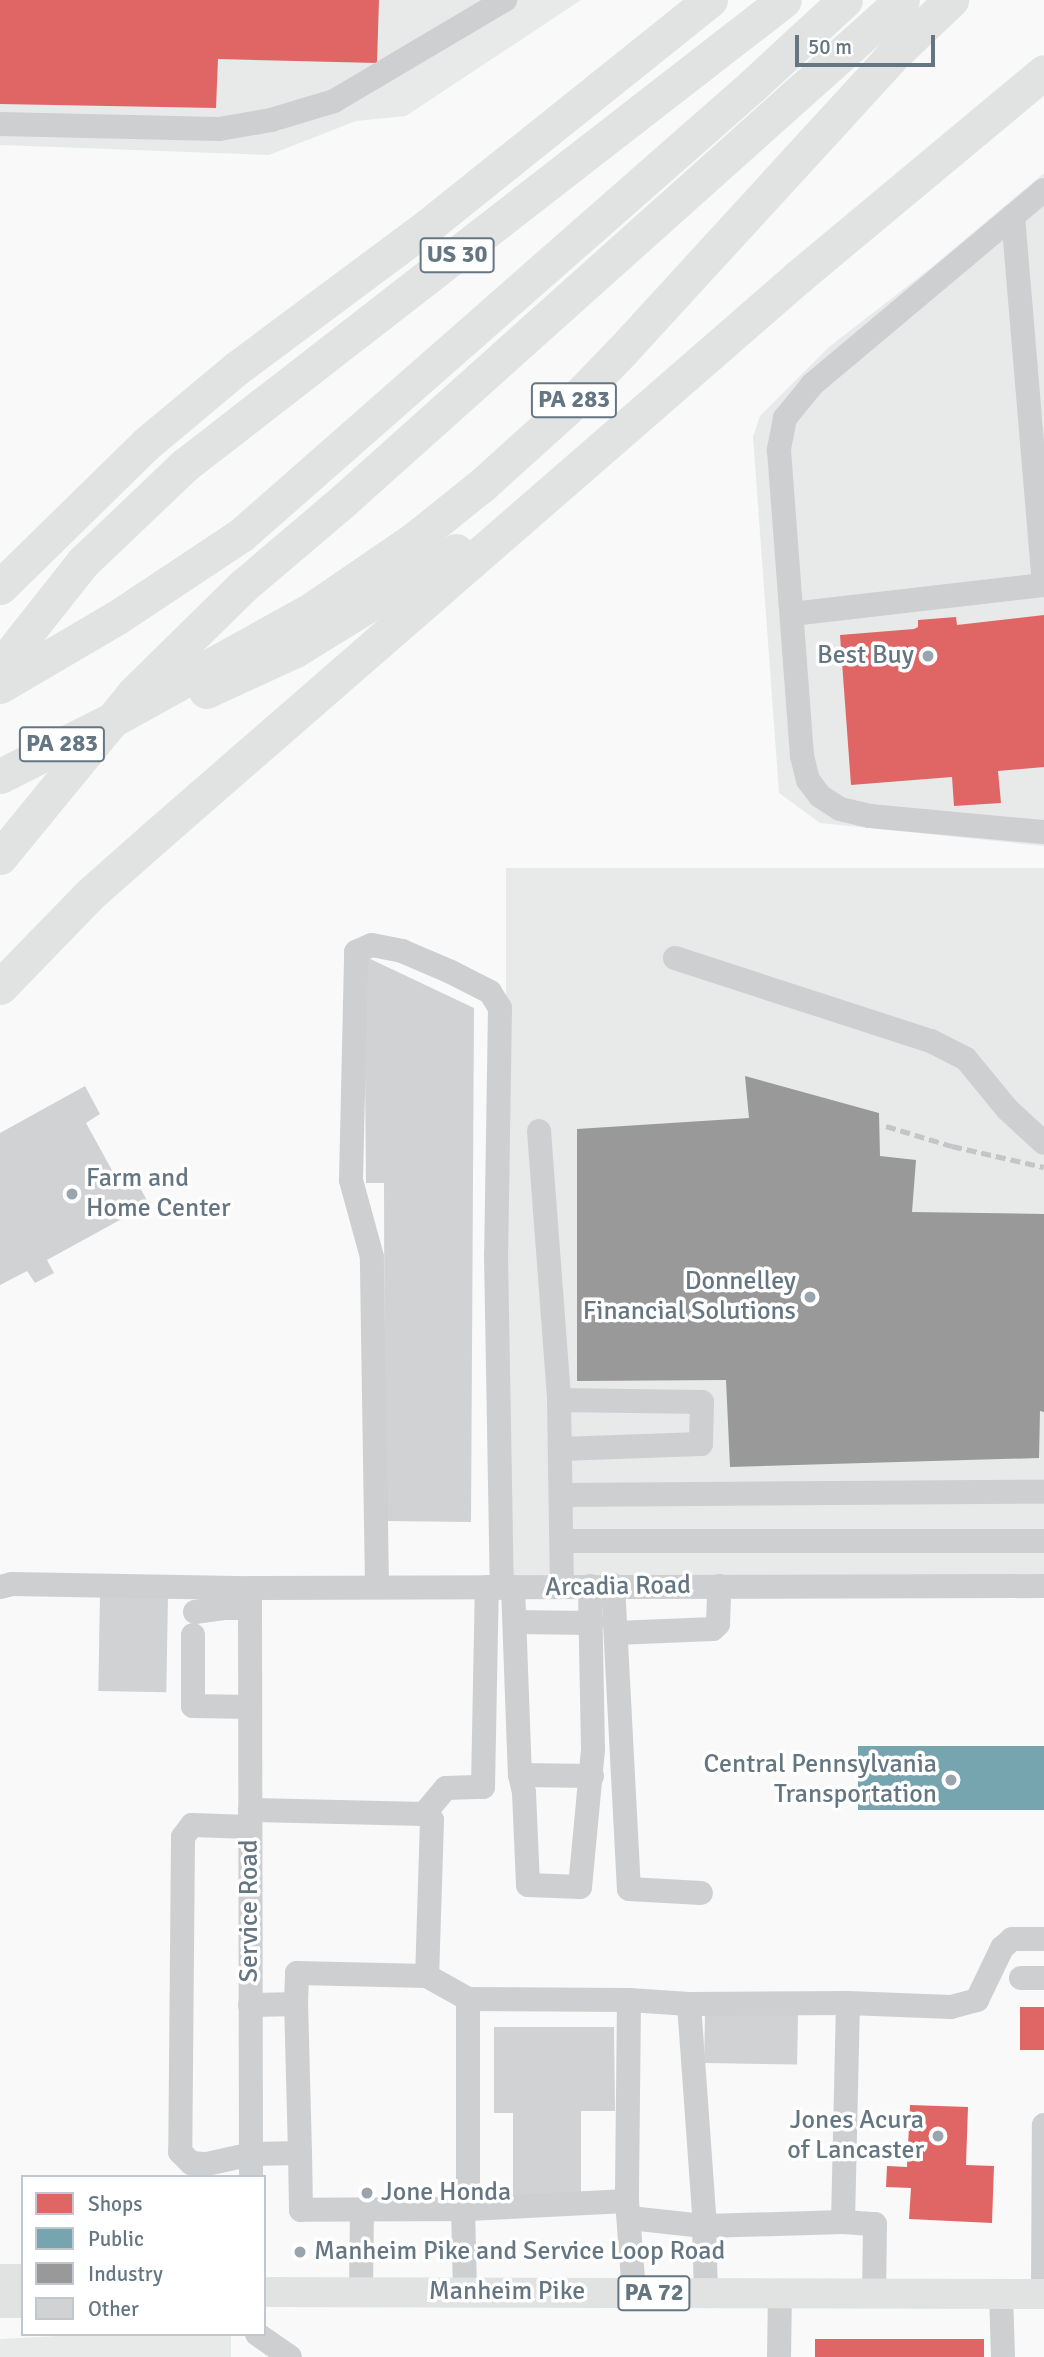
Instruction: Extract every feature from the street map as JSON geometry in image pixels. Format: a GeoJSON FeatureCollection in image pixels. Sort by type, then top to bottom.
{"type":"FeatureCollection","features":[{"type":"Feature","properties":{"kind":"highway"},"geometry":{"type":"LineString","coordinates":[[0,587],[146,444],[237,368],[440,216],[710,0]]}},
{"type":"Feature","properties":{"kind":"highway","name":"US 30"},"geometry":{"type":"LineString","coordinates":[[0,667],[83,562],[185,465],[784,0]]}},
{"type":"Feature","properties":{"kind":"highway"},"geometry":{"type":"LineString","coordinates":[[0,686],[126,612],[241,535],[753,85],[845,0]]}},
{"type":"Feature","properties":{"kind":"highway"},"geometry":{"type":"LineString","coordinates":[[0,857],[134,693],[243,586],[344,500],[902,0]]}},
{"type":"Feature","properties":{"kind":"highway","name":"PA 283"},"geometry":{"type":"LineString","coordinates":[[0,775],[125,713],[311,610],[416,538],[490,478],[565,410],[622,351],[891,57],[951,0]]}},
{"type":"Feature","properties":{"kind":"highway"},"geometry":{"type":"LineString","coordinates":[[0,988],[89,895],[798,277],[1044,72]]}},
{"type":"Feature","properties":{"kind":"highway"},"geometry":{"type":"LineString","coordinates":[[125,713],[213,689],[295,650],[423,573],[578,469]]}},
{"type":"Feature","properties":{"kind":"main road"},"geometry":{"type":"LineString","coordinates":[[0,2278],[21,2279]]}},
{"type":"Feature","properties":{"kind":"main road","name":"Manheim Pike"},"geometry":{"type":"LineString","coordinates":[[266,2292],[1043,2294]]}},
{"type":"Feature","properties":{"kind":"main road"},"geometry":{"type":"LineString","coordinates":[[0,2303],[21,2304]]}},
{"type":"Feature","properties":{"kind":"street"},"geometry":{"type":"LineString","coordinates":[[0,124],[219,129],[271,120],[334,100],[505,0]]}},
{"type":"Feature","properties":{"kind":"street"},"geometry":{"type":"LineString","coordinates":[[1044,190],[812,385],[785,418],[779,450],[802,756],[808,780],[820,796],[840,808],[870,816],[1044,832]]}},
{"type":"Feature","properties":{"kind":"street"},"geometry":{"type":"LineString","coordinates":[[792,614],[1044,583],[1013,216]]}},
{"type":"Feature","properties":{"kind":"street"},"geometry":{"type":"LineString","coordinates":[[377,1587],[372,1258],[351,1180],[356,952],[372,945],[402,951],[451,972],[490,992],[500,1008],[496,1254],[500,1587],[483,1787],[446,1788],[424,1814]]}},
{"type":"Feature","properties":{"kind":"street"},"geometry":{"type":"LineString","coordinates":[[675,958],[931,1041],[966,1059],[1007,1109],[1044,1143]]}},
{"type":"Feature","properties":{"kind":"street"},"geometry":{"type":"LineString","coordinates":[[539,1131],[559,1399],[562,1587]]}},
{"type":"Feature","properties":{"kind":"street"},"geometry":{"type":"LineString","coordinates":[[559,1399],[702,1402],[701,1444],[560,1449]]}},
{"type":"Feature","properties":{"kind":"street"},"geometry":{"type":"LineString","coordinates":[[561,1495],[1044,1492]]}},
{"type":"Feature","properties":{"kind":"street"},"geometry":{"type":"LineString","coordinates":[[562,1541],[1044,1541]]}},
{"type":"Feature","properties":{"kind":"street"},"geometry":{"type":"LineString","coordinates":[[0,1587],[12,1584],[250,1598]]}},
{"type":"Feature","properties":{"kind":"street"},"geometry":{"type":"LineString","coordinates":[[500,1587],[515,1622],[520,1775],[524,1793],[528,1885],[580,1887],[592,1776],[592,1623],[601,1585]]}},
{"type":"Feature","properties":{"kind":"street"},"geometry":{"type":"LineString","coordinates":[[601,1585],[616,1633],[629,1889],[701,1893]]}},
{"type":"Feature","properties":{"kind":"street"},"geometry":{"type":"LineString","coordinates":[[616,1633],[713,1629],[718,1624],[719,1586]]}},
{"type":"Feature","properties":{"kind":"street","name":"Arcadia Road"},"geometry":{"type":"LineString","coordinates":[[250,1598],[377,1587],[1044,1586]]}},
{"type":"Feature","properties":{"kind":"street"},"geometry":{"type":"LineString","coordinates":[[250,1598],[222,1608],[194,1623],[193,1706],[250,1707]]}},
{"type":"Feature","properties":{"kind":"street","name":"Service Road"},"geometry":{"type":"LineString","coordinates":[[250,1598],[252,2165]]}},
{"type":"Feature","properties":{"kind":"street"},"geometry":{"type":"LineString","coordinates":[[515,1622],[592,1623]]}},
{"type":"Feature","properties":{"kind":"street"},"geometry":{"type":"LineString","coordinates":[[520,1775],[592,1776]]}},
{"type":"Feature","properties":{"kind":"street"},"geometry":{"type":"LineString","coordinates":[[300,2153],[252,2165],[191,2163],[180,2152],[183,1837],[192,1825],[250,1819],[424,1814],[432,1820],[427,1976]]}},
{"type":"Feature","properties":{"kind":"street"},"geometry":{"type":"LineString","coordinates":[[874,2293],[875,2224],[843,2222],[705,2226],[629,2210],[301,2210],[297,1973],[427,1976],[468,1999],[629,2000],[689,2004],[848,2003],[951,2007],[977,2000],[1002,1948],[1012,1939],[1044,1939]]}},
{"type":"Feature","properties":{"kind":"street"},"geometry":{"type":"LineString","coordinates":[[466,2292],[468,1999]]}},
{"type":"Feature","properties":{"kind":"street"},"geometry":{"type":"LineString","coordinates":[[629,2000],[629,2210],[634,2293]]}},
{"type":"Feature","properties":{"kind":"street"},"geometry":{"type":"LineString","coordinates":[[843,2222],[848,2003]]}},
{"type":"Feature","properties":{"kind":"street"},"geometry":{"type":"LineString","coordinates":[[250,2005],[296,2004]]}},
{"type":"Feature","properties":{"kind":"street"},"geometry":{"type":"LineString","coordinates":[[689,2004],[705,2226],[706,2293]]}},
{"type":"Feature","properties":{"kind":"street"},"geometry":{"type":"LineString","coordinates":[[1043,2294],[1044,2125]]}},
{"type":"Feature","properties":{"kind":"street"},"geometry":{"type":"LineString","coordinates":[[361,2291],[362,2210]]}},
{"type":"Feature","properties":{"kind":"street"},"geometry":{"type":"LineString","coordinates":[[779,2357],[780,2294]]}},
{"type":"Feature","properties":{"kind":"street"},"geometry":{"type":"LineString","coordinates":[[1001,2294],[1003,2357]]}},
{"type":"Feature","properties":{"kind":"street"},"geometry":{"type":"LineString","coordinates":[[260,2336],[290,2357]]}},
{"type":"Feature","properties":{"kind":"shaded area"},"geometry":{"type":"Polygon","coordinates":[[[0,0],[581,0],[406,116],[356,121],[269,155],[0,145],[0,0]]]}},
{"type":"Feature","properties":{"kind":"shaded area"},"geometry":{"type":"Polygon","coordinates":[[[1044,173],[1044,846],[820,823],[779,793],[753,437],[760,416],[829,347],[932,267],[1044,173]]]}},
{"type":"Feature","properties":{"kind":"shaded area"},"geometry":{"type":"Polygon","coordinates":[[[506,868],[1044,868],[1044,1581],[506,1581],[506,868]]]}},
{"type":"Feature","properties":{"kind":"shaded area"},"geometry":{"type":"Polygon","coordinates":[[[59,2336],[231,2336],[231,2357],[0,2357],[0,2339],[59,2336]]]}},
{"type":"Feature","properties":{"kind":"building: Shops"},"geometry":{"type":"Polygon","coordinates":[[[0,0],[379,0],[377,63],[218,59],[216,108],[0,104],[0,0]]]}},
{"type":"Feature","properties":{"kind":"building: Shops"},"geometry":{"type":"Polygon","coordinates":[[[1044,615],[1044,767],[998,771],[1001,803],[954,806],[952,777],[851,785],[840,635],[914,629],[918,627],[918,620],[956,617],[957,625],[1044,615]]]}},
{"type":"Feature","properties":{"kind":"building: Shops"},"geometry":{"type":"Polygon","coordinates":[[[1020,2007],[1044,2007],[1044,2050],[1020,2050],[1020,2007]]]}},
{"type":"Feature","properties":{"kind":"building: Shops","name":"Jones Acura of Lancaster"},"geometry":{"type":"Polygon","coordinates":[[[910,2105],[968,2107],[966,2165],[994,2166],[992,2223],[909,2219],[911,2188],[886,2187],[887,2166],[907,2167],[910,2105]]]}},
{"type":"Feature","properties":{"kind":"building: Shops"},"geometry":{"type":"Polygon","coordinates":[[[815,2339],[984,2339],[984,2357],[815,2357],[815,2339]]]}},
{"type":"Feature","properties":{"kind":"building: Public","name":"Central Pennsylvania Transportation"},"geometry":{"type":"Polygon","coordinates":[[[858,1746],[1044,1746],[1044,1810],[858,1810],[858,1746]]]}},
{"type":"Feature","properties":{"kind":"building: Industry","name":"Donnelley Financial Solutions"},"geometry":{"type":"Polygon","coordinates":[[[745,1076],[879,1113],[880,1156],[916,1160],[912,1212],[1044,1214],[1044,1412],[1040,1411],[1039,1458],[730,1467],[726,1380],[577,1381],[577,1129],[749,1118],[745,1076]]]}},
{"type":"Feature","properties":{"kind":"building: Other"},"geometry":{"type":"Polygon","coordinates":[[[364,956],[474,1008],[471,1522],[385,1521],[384,1183],[366,1183],[364,956]]]}},
{"type":"Feature","properties":{"kind":"building: Other","name":"Farm and Home Center"},"geometry":{"type":"Polygon","coordinates":[[[85,1086],[100,1114],[86,1123],[119,1183],[133,1175],[149,1204],[47,1260],[54,1273],[35,1283],[27,1271],[0,1285],[0,1133],[85,1086]]]}},
{"type":"Feature","properties":{"kind":"building: Other"},"geometry":{"type":"Polygon","coordinates":[[[100,1594],[168,1595],[166,1692],[98,1691],[100,1594]]]}},
{"type":"Feature","properties":{"kind":"building: Other"},"geometry":{"type":"Polygon","coordinates":[[[705,2013],[798,2015],[797,2065],[704,2063],[705,2013]]]}},
{"type":"Feature","properties":{"kind":"building: Other"},"geometry":{"type":"Polygon","coordinates":[[[494,2027],[614,2027],[615,2111],[581,2111],[581,2195],[513,2195],[513,2113],[494,2113],[494,2027]]]}},
{"type":"Feature","properties":{"kind":"railway"},"geometry":{"type":"LineString","coordinates":[[886,1126],[952,1146],[1044,1167]]}},
{"type":"Feature","properties":{"kind":"place","name":"Best Buy"},"geometry":{"type":"Point","coordinates":[928,656]}},
{"type":"Feature","properties":{"kind":"place","name":"Farm and Home Center"},"geometry":{"type":"Point","coordinates":[72,1194]}},
{"type":"Feature","properties":{"kind":"place","name":"Donnelley Financial Solutions"},"geometry":{"type":"Point","coordinates":[810,1297]}},
{"type":"Feature","properties":{"kind":"place","name":"Central Pennsylvania Transportation"},"geometry":{"type":"Point","coordinates":[951,1780]}},
{"type":"Feature","properties":{"kind":"place","name":"Jones Acura of Lancaster"},"geometry":{"type":"Point","coordinates":[938,2136]}},
{"type":"Feature","properties":{"kind":"place","name":"Jone Honda"},"geometry":{"type":"Point","coordinates":[367,2193]}},
{"type":"Feature","properties":{"kind":"place","name":"Manheim Pike and Service Loop Road"},"geometry":{"type":"Point","coordinates":[300,2252]}}]}
